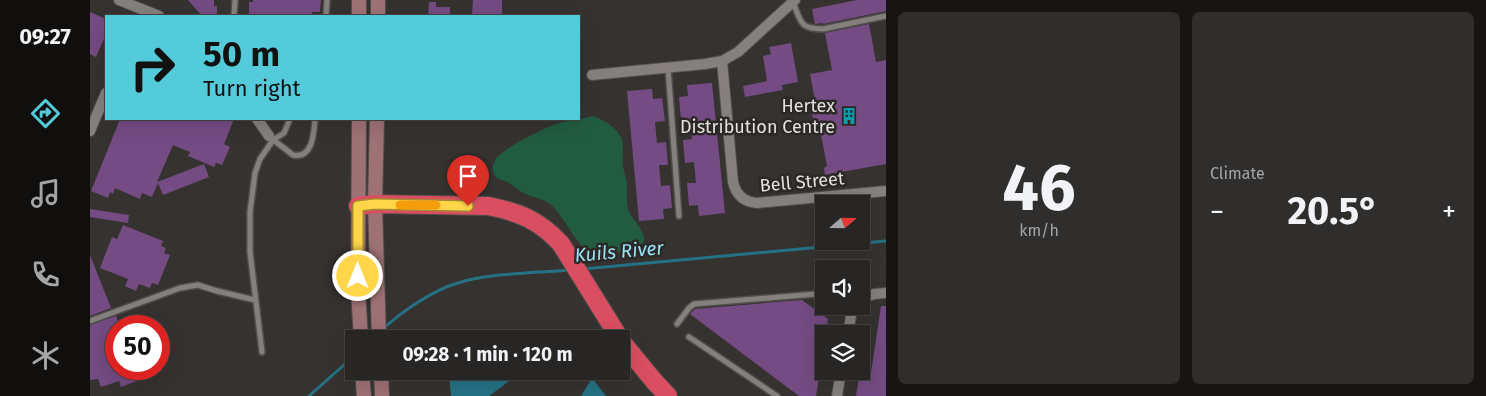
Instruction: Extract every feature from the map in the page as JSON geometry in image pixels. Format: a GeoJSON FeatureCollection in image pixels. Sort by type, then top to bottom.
{"type":"FeatureCollection","features":[{"type":"Feature","properties":{"kind":"highway"},"geometry":{"type":"LineString","coordinates":[[367,205],[488,206],[505,209],[527,217],[550,232],[569,255],[614,330]]}},
{"type":"Feature","properties":{"kind":"highway"},"geometry":{"type":"LineString","coordinates":[[630,352],[668,396]]}},
{"type":"Feature","properties":{"kind":"main road"},"geometry":{"type":"LineString","coordinates":[[359,0],[359,15]]}},
{"type":"Feature","properties":{"kind":"main road"},"geometry":{"type":"LineString","coordinates":[[378,0],[378,15]]}},
{"type":"Feature","properties":{"kind":"main road"},"geometry":{"type":"LineString","coordinates":[[359,120],[377,282],[379,330]]}},
{"type":"Feature","properties":{"kind":"main road"},"geometry":{"type":"LineString","coordinates":[[360,330],[358,290],[377,120]]}},
{"type":"Feature","properties":{"kind":"main road"},"geometry":{"type":"LineString","coordinates":[[363,380],[364,396]]}},
{"type":"Feature","properties":{"kind":"main road"},"geometry":{"type":"LineString","coordinates":[[381,380],[382,394]]}},
{"type":"Feature","properties":{"kind":"street"},"geometry":{"type":"LineString","coordinates":[[119,0],[140,13]]}},
{"type":"Feature","properties":{"kind":"street"},"geometry":{"type":"LineString","coordinates":[[592,74],[722,61],[738,52],[794,1]]}},
{"type":"Feature","properties":{"kind":"street","name":"Bell Street"},"geometry":{"type":"LineString","coordinates":[[722,61],[733,182],[741,198],[757,203],[886,191]]}},
{"type":"Feature","properties":{"kind":"street"},"geometry":{"type":"LineString","coordinates":[[90,131],[105,95]]}},
{"type":"Feature","properties":{"kind":"street"},"geometry":{"type":"LineString","coordinates":[[258,120],[271,138]]}},
{"type":"Feature","properties":{"kind":"street"},"geometry":{"type":"LineString","coordinates":[[870,296],[886,293]]}},
{"type":"Feature","properties":{"kind":"street"},"geometry":{"type":"LineString","coordinates":[[837,396],[840,380]]}},
{"type":"Feature","properties":{"kind":"lane"},"geometry":{"type":"LineString","coordinates":[[234,15],[235,0]]}},
{"type":"Feature","properties":{"kind":"lane"},"geometry":{"type":"LineString","coordinates":[[326,15],[327,0]]}},
{"type":"Feature","properties":{"kind":"lane"},"geometry":{"type":"LineString","coordinates":[[794,1],[802,24],[806,28],[812,29],[822,29],[886,16]]}},
{"type":"Feature","properties":{"kind":"lane"},"geometry":{"type":"LineString","coordinates":[[668,67],[680,216]]}},
{"type":"Feature","properties":{"kind":"lane"},"geometry":{"type":"LineString","coordinates":[[262,352],[250,252],[250,212],[255,173],[260,159],[271,138],[284,133],[290,120]]}},
{"type":"Feature","properties":{"kind":"lane"},"geometry":{"type":"LineString","coordinates":[[271,138],[296,156],[303,154],[310,148],[315,120]]}},
{"type":"Feature","properties":{"kind":"lane"},"geometry":{"type":"LineString","coordinates":[[90,322],[180,288],[198,285],[255,300]]}},
{"type":"Feature","properties":{"kind":"lane"},"geometry":{"type":"LineString","coordinates":[[677,324],[694,304],[815,294]]}},
{"type":"Feature","properties":{"kind":"lane"},"geometry":{"type":"LineString","coordinates":[[689,337],[776,396]]}},
{"type":"Feature","properties":{"kind":"green space"},"geometry":{"type":"Polygon","coordinates":[[[593,116],[601,119],[618,132],[622,140],[628,209],[644,237],[644,242],[637,249],[616,252],[588,252],[577,241],[560,215],[550,204],[525,194],[506,181],[498,179],[493,172],[494,163],[498,156],[519,142],[557,124],[593,116]]]}},
{"type":"Feature","properties":{"kind":"water"},"geometry":{"type":"Polygon","coordinates":[[[449,380],[509,380],[489,396],[451,396],[449,380]]]}},
{"type":"Feature","properties":{"kind":"water"},"geometry":{"type":"Polygon","coordinates":[[[591,380],[594,380],[606,396],[581,396],[591,380]]]}},
{"type":"Feature","properties":{"kind":"building"},"geometry":{"type":"Polygon","coordinates":[[[188,0],[214,0],[214,6],[217,6],[217,15],[201,15],[188,0]]]}},
{"type":"Feature","properties":{"kind":"building"},"geometry":{"type":"Polygon","coordinates":[[[253,0],[321,0],[320,12],[312,12],[312,15],[249,15],[249,2],[253,2],[253,0]]]}},
{"type":"Feature","properties":{"kind":"building"},"geometry":{"type":"Polygon","coordinates":[[[473,0],[502,0],[502,15],[472,15],[473,0]]]}},
{"type":"Feature","properties":{"kind":"building"},"geometry":{"type":"Polygon","coordinates":[[[857,0],[886,0],[886,11],[815,24],[812,9],[857,0]]]}},
{"type":"Feature","properties":{"kind":"building"},"geometry":{"type":"Polygon","coordinates":[[[429,2],[436,2],[436,7],[450,7],[450,15],[428,15],[429,2]]]}},
{"type":"Feature","properties":{"kind":"building"},"geometry":{"type":"Polygon","coordinates":[[[90,12],[105,19],[105,36],[96,57],[90,54],[90,12]]]}},
{"type":"Feature","properties":{"kind":"building","name":"Hertex Distribution Centre"},"geometry":{"type":"Polygon","coordinates":[[[869,24],[876,62],[886,60],[886,164],[825,175],[824,168],[827,166],[818,119],[813,120],[812,112],[817,111],[810,74],[832,70],[825,33],[869,24]]]}},
{"type":"Feature","properties":{"kind":"building"},"geometry":{"type":"Polygon","coordinates":[[[791,43],[798,82],[782,85],[783,90],[745,97],[743,86],[767,81],[763,56],[771,54],[769,47],[791,43]]]}},
{"type":"Feature","properties":{"kind":"building"},"geometry":{"type":"Polygon","coordinates":[[[712,83],[725,213],[699,216],[698,205],[689,206],[687,183],[696,183],[694,162],[685,163],[683,140],[692,139],[690,119],[681,120],[679,97],[688,96],[687,85],[712,83]]]}},
{"type":"Feature","properties":{"kind":"building"},"geometry":{"type":"Polygon","coordinates":[[[652,89],[653,99],[662,98],[665,121],[655,122],[657,143],[666,142],[668,165],[659,165],[661,186],[670,185],[672,208],[663,209],[664,219],[639,221],[627,91],[652,89]]]}},
{"type":"Feature","properties":{"kind":"building"},"geometry":{"type":"Polygon","coordinates":[[[120,120],[234,120],[224,144],[230,147],[222,165],[216,163],[214,167],[188,156],[190,152],[173,145],[157,182],[204,164],[209,177],[163,195],[158,183],[152,197],[142,193],[140,199],[115,188],[113,194],[110,192],[108,198],[91,191],[120,120]]]}},
{"type":"Feature","properties":{"kind":"building"},"geometry":{"type":"Polygon","coordinates":[[[90,209],[129,215],[128,223],[90,217],[90,209]]]}},
{"type":"Feature","properties":{"kind":"building"},"geometry":{"type":"Polygon","coordinates":[[[123,225],[163,241],[161,246],[166,248],[164,253],[170,255],[158,285],[152,283],[150,288],[139,284],[136,291],[125,286],[128,279],[100,268],[112,237],[117,239],[123,225]]]}},
{"type":"Feature","properties":{"kind":"building"},"geometry":{"type":"Polygon","coordinates":[[[90,255],[111,308],[90,316],[90,255]]]}},
{"type":"Feature","properties":{"kind":"building"},"geometry":{"type":"Polygon","coordinates":[[[802,300],[815,310],[815,315],[823,315],[828,319],[827,325],[815,325],[815,380],[819,380],[816,396],[799,396],[690,314],[695,309],[802,300]]]}},
{"type":"Feature","properties":{"kind":"building"},"geometry":{"type":"Polygon","coordinates":[[[881,306],[886,306],[886,396],[856,396],[859,380],[870,380],[881,306]]]}},
{"type":"Feature","properties":{"kind":"building"},"geometry":{"type":"Polygon","coordinates":[[[105,320],[105,380],[139,380],[121,387],[119,381],[101,387],[98,379],[90,380],[90,325],[105,320]]]}},
{"type":"Feature","properties":{"kind":"waterway","name":"Kuils River"},"geometry":{"type":"LineString","coordinates":[[583,269],[886,241]]}},
{"type":"Feature","properties":{"kind":"waterway","name":"Kuils River"},"geometry":{"type":"LineString","coordinates":[[383,329],[418,302],[448,286],[498,275],[569,270]]}},
{"type":"Feature","properties":{"kind":"waterway","name":"Kuils River"},"geometry":{"type":"LineString","coordinates":[[309,396],[345,364]]}},
{"type":"Feature","properties":{"kind":"slow traffic"},"geometry":{"type":"LineString","coordinates":[[400,205],[436,205]]}},
{"type":"Feature","properties":{"kind":"place","name":"Hertex Distribution Centre"},"geometry":{"type":"Point","coordinates":[849,116]}},
{"type":"Feature","properties":{"kind":"route"},"geometry":{"type":"LineString","coordinates":[[358,276],[358,206],[375,204],[468,206]]}}]}
